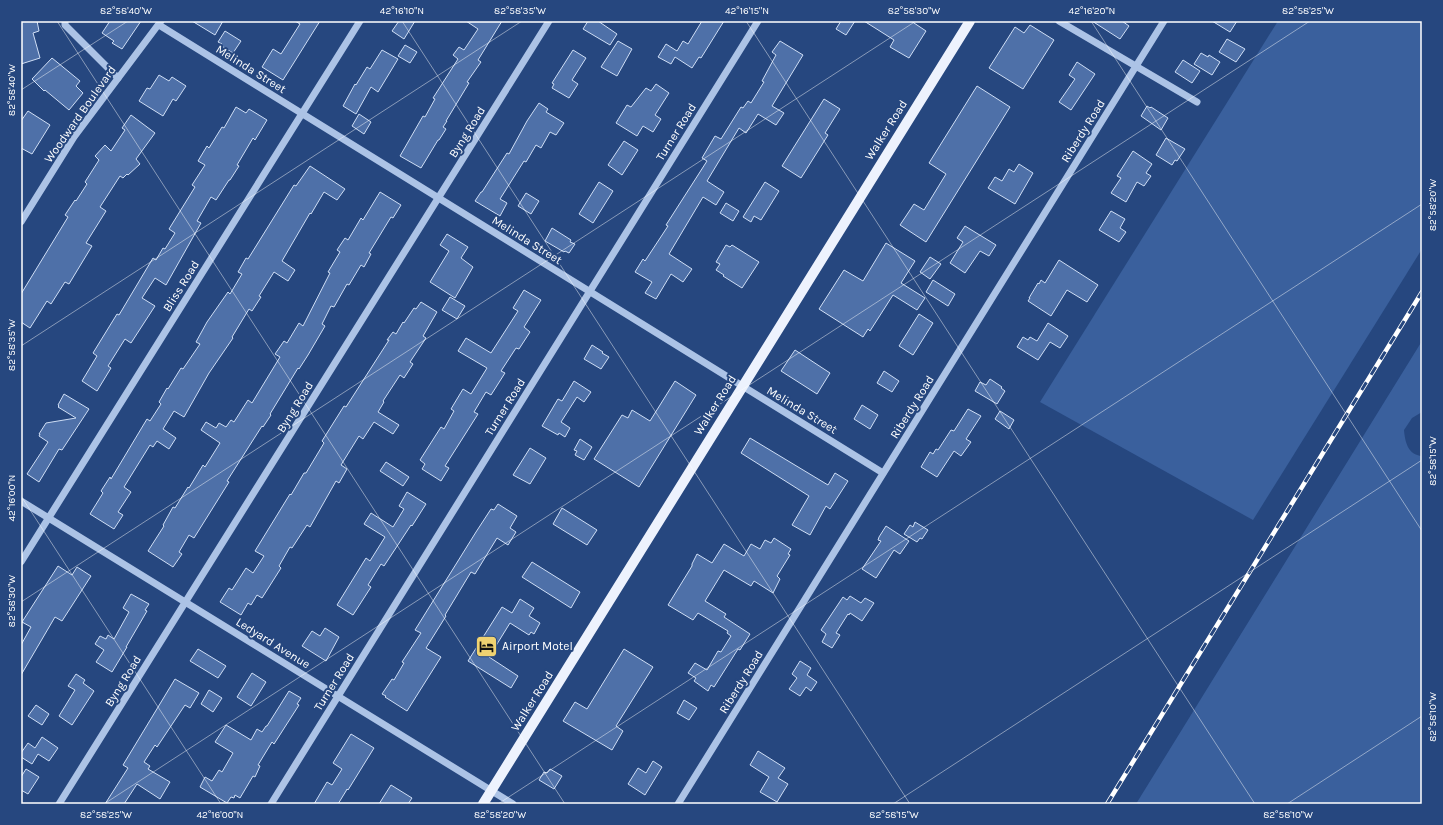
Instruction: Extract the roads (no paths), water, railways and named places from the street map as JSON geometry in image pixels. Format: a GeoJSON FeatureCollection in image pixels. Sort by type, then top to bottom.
{"type":"FeatureCollection","features":[{"type":"Feature","properties":{"kind":"main road","name":"Walker Road"},"geometry":{"type":"LineString","coordinates":[[483,804],[970,21]]}},
{"type":"Feature","properties":{"kind":"street"},"geometry":{"type":"LineString","coordinates":[[65,21],[64,25],[118,78]]}},
{"type":"Feature","properties":{"kind":"street","name":"Bliss Road"},"geometry":{"type":"LineString","coordinates":[[21,562],[360,21]]}},
{"type":"Feature","properties":{"kind":"street","name":"Byng Road"},"geometry":{"type":"LineString","coordinates":[[59,804],[549,21]]}},
{"type":"Feature","properties":{"kind":"street","name":"Turner Road"},"geometry":{"type":"LineString","coordinates":[[271,804],[758,21]]}},
{"type":"Feature","properties":{"kind":"street"},"geometry":{"type":"LineString","coordinates":[[1059,21],[1197,102]]}},
{"type":"Feature","properties":{"kind":"street","name":"Riberdy Road"},"geometry":{"type":"LineString","coordinates":[[678,804],[1164,21]]}},
{"type":"Feature","properties":{"kind":"street","name":"Woodward Boulevard"},"geometry":{"type":"LineString","coordinates":[[21,222],[74,137],[160,23]]}},
{"type":"Feature","properties":{"kind":"street","name":"Melinda Street"},"geometry":{"type":"LineString","coordinates":[[160,23],[302,114],[883,473]]}},
{"type":"Feature","properties":{"kind":"street","name":"Ledyard Avenue"},"geometry":{"type":"LineString","coordinates":[[21,501],[513,804]]}},
{"type":"Feature","properties":{"kind":"railway"},"geometry":{"type":"LineString","coordinates":[[1107,804],[1422,292]]}},
{"type":"Feature","properties":{"kind":"place","name":"Airport Motel"},"geometry":{"type":"Point","coordinates":[487,646]}}]}
